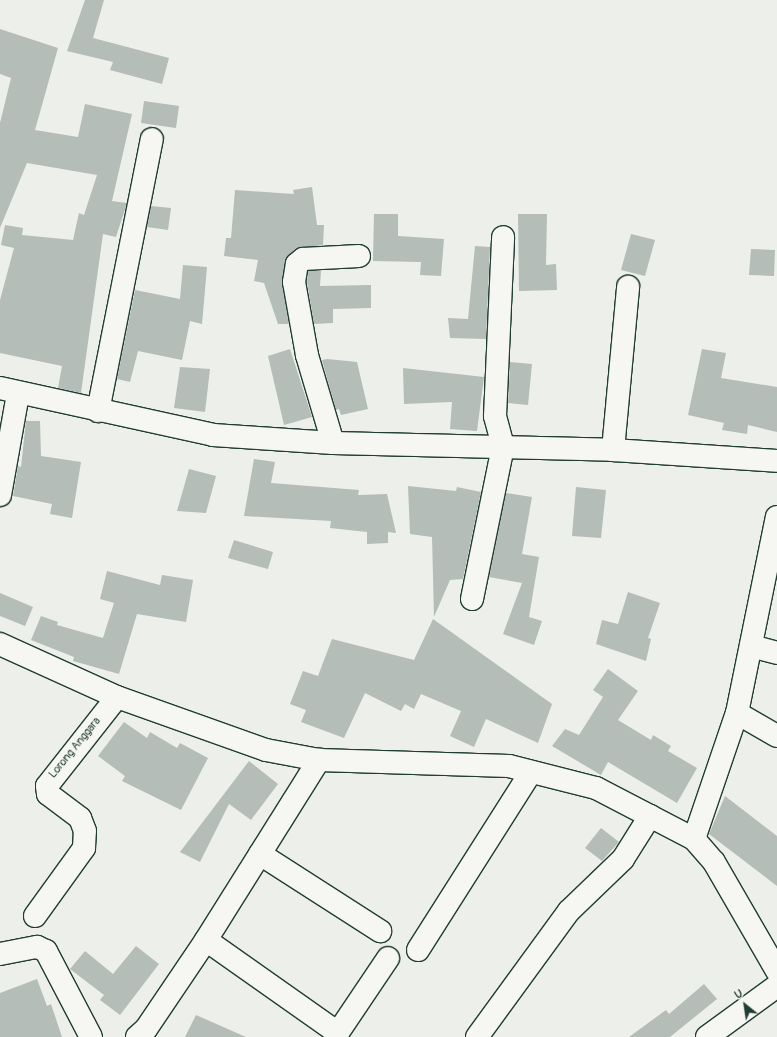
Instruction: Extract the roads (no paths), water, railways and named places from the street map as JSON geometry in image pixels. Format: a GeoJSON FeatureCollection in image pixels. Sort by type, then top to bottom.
{"type":"FeatureCollection","features":[{"type":"Feature","properties":{"kind":"street"},"geometry":{"type":"LineString","coordinates":[[98,411],[152,139]]}},
{"type":"Feature","properties":{"kind":"street"},"geometry":{"type":"LineString","coordinates":[[472,599],[503,446],[495,416],[503,237]]}},
{"type":"Feature","properties":{"kind":"street"},"geometry":{"type":"LineString","coordinates":[[333,443],[307,355],[294,282],[297,264],[303,259],[359,256]]}},
{"type":"Feature","properties":{"kind":"street"},"geometry":{"type":"LineString","coordinates":[[613,450],[628,287]]}},
{"type":"Feature","properties":{"kind":"street"},"geometry":{"type":"LineString","coordinates":[[0,495],[9,391],[213,436],[333,443],[503,446],[613,450],[777,461]]}},
{"type":"Feature","properties":{"kind":"street"},"geometry":{"type":"LineString","coordinates":[[694,839],[737,713],[777,516]]}},
{"type":"Feature","properties":{"kind":"street"},"geometry":{"type":"LineString","coordinates":[[0,644],[117,697],[222,737],[320,760],[509,766],[596,788],[694,839],[714,862],[777,971]]}},
{"type":"Feature","properties":{"kind":"street"},"geometry":{"type":"LineString","coordinates":[[751,646],[777,653]]}},
{"type":"Feature","properties":{"kind":"street","name":"Lorong Anggara"},"geometry":{"type":"LineString","coordinates":[[36,916],[84,848],[85,831],[80,818],[48,794],[47,786],[117,697]]}},
{"type":"Feature","properties":{"kind":"street"},"geometry":{"type":"LineString","coordinates":[[737,713],[777,736]]}},
{"type":"Feature","properties":{"kind":"street"},"geometry":{"type":"LineString","coordinates":[[147,1034],[320,760]]}},
{"type":"Feature","properties":{"kind":"street"},"geometry":{"type":"LineString","coordinates":[[418,950],[532,772]]}},
{"type":"Feature","properties":{"kind":"street"},"geometry":{"type":"LineString","coordinates":[[477,1037],[569,911],[623,859],[650,816]]}},
{"type":"Feature","properties":{"kind":"street"},"geometry":{"type":"LineString","coordinates":[[260,854],[380,931]]}},
{"type":"Feature","properties":{"kind":"street"},"geometry":{"type":"LineString","coordinates":[[206,940],[336,1035],[388,958]]}},
{"type":"Feature","properties":{"kind":"street"},"geometry":{"type":"LineString","coordinates":[[0,954],[37,947],[46,951],[91,1037]]}},
{"type":"Feature","properties":{"kind":"street"},"geometry":{"type":"LineString","coordinates":[[707,1037],[777,986]]}}]}
